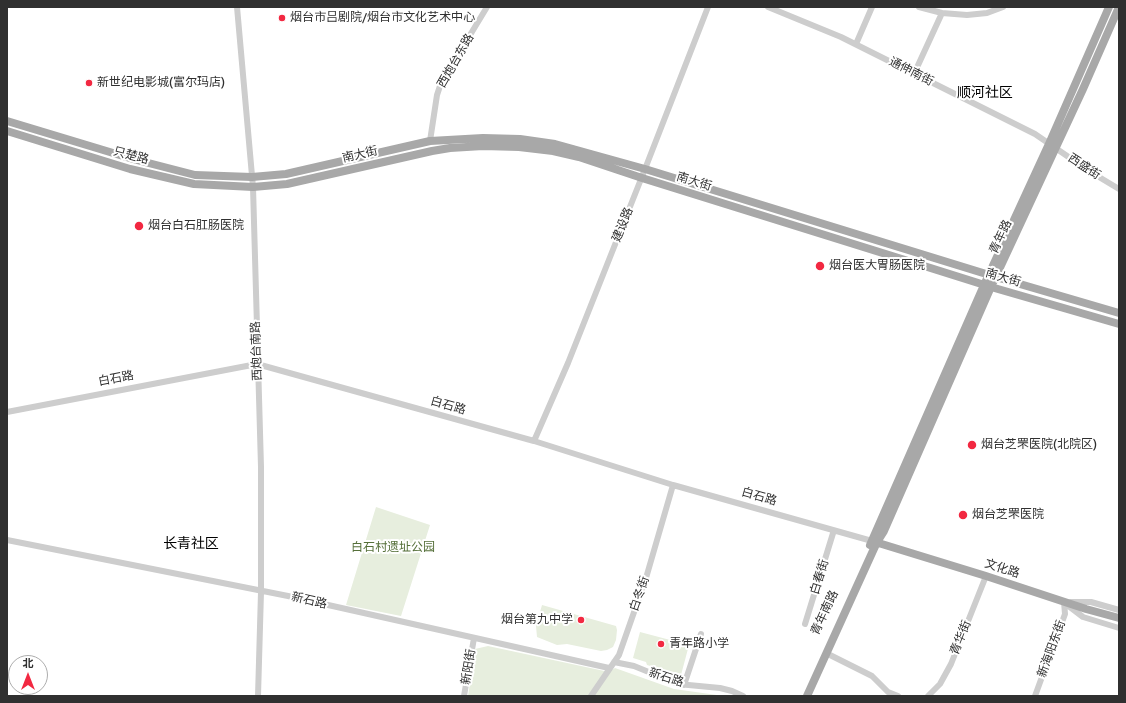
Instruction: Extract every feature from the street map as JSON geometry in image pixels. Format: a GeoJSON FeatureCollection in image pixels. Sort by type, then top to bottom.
{"type":"FeatureCollection","features":[{"type":"Feature","properties":{"kind":"main road","name":"青年路"},"geometry":{"type":"LineString","coordinates":[[1052,146],[1109,7]]}},
{"type":"Feature","properties":{"kind":"main road","name":"青年路"},"geometry":{"type":"LineString","coordinates":[[874,541],[884,531],[987,286],[1119,7]]}},
{"type":"Feature","properties":{"kind":"main road","name":"只楚路"},"geometry":{"type":"LineString","coordinates":[[7,122],[133,159],[195,174],[252,177]]}},
{"type":"Feature","properties":{"kind":"main road","name":"只楚路"},"geometry":{"type":"LineString","coordinates":[[7,131],[130,169],[194,184],[253,187]]}},
{"type":"Feature","properties":{"kind":"main road","name":"南大街"},"geometry":{"type":"LineString","coordinates":[[252,177],[286,174],[430,141],[483,138],[520,139],[555,144],[646,169],[992,276],[1119,313]]}},
{"type":"Feature","properties":{"kind":"main road","name":"南大街"},"geometry":{"type":"LineString","coordinates":[[253,187],[287,184],[432,151],[483,146],[519,147],[553,151],[579,157],[987,286],[1119,324]]}},
{"type":"Feature","properties":{"kind":"main road","name":"文化路"},"geometry":{"type":"LineString","coordinates":[[874,541],[1086,609],[1119,618]]}},
{"type":"Feature","properties":{"kind":"main road","name":"青年南路"},"geometry":{"type":"LineString","coordinates":[[806,696],[874,541]]}},
{"type":"Feature","properties":{"kind":"main road","name":"青年南路"},"geometry":{"type":"LineString","coordinates":[[801,696],[874,541]]}},
{"type":"Feature","properties":{"kind":"street","name":"西炮台南路"},"geometry":{"type":"LineString","coordinates":[[237,7],[253,187],[261,467],[261,592],[258,696]]}},
{"type":"Feature","properties":{"kind":"street","name":"西炮台东路"},"geometry":{"type":"LineString","coordinates":[[430,141],[437,95],[441,83],[487,7]]}},
{"type":"Feature","properties":{"kind":"street","name":"建设路"},"geometry":{"type":"LineString","coordinates":[[534,441],[568,363],[646,169],[708,7]]}},
{"type":"Feature","properties":{"kind":"street","name":"通伸南街"},"geometry":{"type":"LineString","coordinates":[[768,7],[856,44],[1035,134],[1052,146]]}},
{"type":"Feature","properties":{"kind":"street"},"geometry":{"type":"LineString","coordinates":[[856,44],[872,7]]}},
{"type":"Feature","properties":{"kind":"street"},"geometry":{"type":"LineString","coordinates":[[918,7],[942,13],[966,15],[987,13],[1003,7]]}},
{"type":"Feature","properties":{"kind":"street"},"geometry":{"type":"LineString","coordinates":[[914,74],[942,13]]}},
{"type":"Feature","properties":{"kind":"street","name":"西盛街"},"geometry":{"type":"LineString","coordinates":[[1052,146],[1119,189]]}},
{"type":"Feature","properties":{"kind":"street","name":"白石路"},"geometry":{"type":"LineString","coordinates":[[7,412],[258,364],[534,441],[673,485],[874,541]]}},
{"type":"Feature","properties":{"kind":"street","name":"白冬街"},"geometry":{"type":"LineString","coordinates":[[591,696],[619,654],[646,578],[673,485]]}},
{"type":"Feature","properties":{"kind":"street","name":"白春街"},"geometry":{"type":"LineString","coordinates":[[805,624],[834,530]]}},
{"type":"Feature","properties":{"kind":"street","name":"新石路"},"geometry":{"type":"LineString","coordinates":[[7,540],[261,592],[288,596],[609,668]]}},
{"type":"Feature","properties":{"kind":"street","name":"青华街"},"geometry":{"type":"LineString","coordinates":[[928,696],[940,684],[951,664],[986,576]]}},
{"type":"Feature","properties":{"kind":"street"},"geometry":{"type":"LineString","coordinates":[[1064,602],[1092,602],[1119,610]]}},
{"type":"Feature","properties":{"kind":"street"},"geometry":{"type":"LineString","coordinates":[[1064,602],[1083,617],[1119,628]]}},
{"type":"Feature","properties":{"kind":"street","name":"新海阳东街"},"geometry":{"type":"LineString","coordinates":[[1035,696],[1065,614],[1064,602]]}},
{"type":"Feature","properties":{"kind":"street"},"geometry":{"type":"LineString","coordinates":[[684,685],[701,634]]}},
{"type":"Feature","properties":{"kind":"street","name":"新阳街"},"geometry":{"type":"LineString","coordinates":[[464,696],[474,638]]}},
{"type":"Feature","properties":{"kind":"street"},"geometry":{"type":"LineString","coordinates":[[826,653],[872,676],[888,692],[898,696]]}},
{"type":"Feature","properties":{"kind":"street","name":"新石路"},"geometry":{"type":"LineString","coordinates":[[614,662],[634,666],[678,684],[720,688],[743,696]]}},
{"type":"Feature","properties":{"kind":"green space","name":"白石村遗址公园"},"geometry":{"type":"Polygon","coordinates":[[[376,507],[430,525],[401,616],[346,605],[376,507]]]}},
{"type":"Feature","properties":{"kind":"green space"},"geometry":{"type":"Polygon","coordinates":[[[542,605],[616,626],[616,640],[613,647],[601,651],[567,644],[557,645],[537,637],[536,626],[542,605]]]}},
{"type":"Feature","properties":{"kind":"green space"},"geometry":{"type":"Polygon","coordinates":[[[640,632],[689,645],[681,675],[647,665],[646,662],[633,658],[640,632]]]}},
{"type":"Feature","properties":{"kind":"green space"},"geometry":{"type":"Polygon","coordinates":[[[488,646],[609,672],[615,668],[674,689],[724,696],[468,696],[475,649],[488,646]]]}},
{"type":"Feature","properties":{"kind":"place","name":"烟台市吕剧院/烟台市文化艺术中心"},"geometry":{"type":"Point","coordinates":[282,18]}},
{"type":"Feature","properties":{"kind":"place","name":"新世纪电影城(富尔玛店)"},"geometry":{"type":"Point","coordinates":[89,83]}},
{"type":"Feature","properties":{"kind":"place","name":"烟台白石肛肠医院"},"geometry":{"type":"Point","coordinates":[139,226]}},
{"type":"Feature","properties":{"kind":"place","name":"烟台医大胃肠医院"},"geometry":{"type":"Point","coordinates":[820,266]}},
{"type":"Feature","properties":{"kind":"place","name":"烟台芝罘医院(北院区)"},"geometry":{"type":"Point","coordinates":[972,445]}},
{"type":"Feature","properties":{"kind":"place","name":"烟台芝罘医院"},"geometry":{"type":"Point","coordinates":[963,515]}},
{"type":"Feature","properties":{"kind":"place","name":"烟台第九中学"},"geometry":{"type":"Point","coordinates":[581,620]}},
{"type":"Feature","properties":{"kind":"place","name":"青年路小学"},"geometry":{"type":"Point","coordinates":[661,644]}},
{"type":"Feature","properties":{"kind":"district","name":"顺河社区"},"geometry":{"type":"Point","coordinates":[985,93]}},
{"type":"Feature","properties":{"kind":"district","name":"长青社区"},"geometry":{"type":"Point","coordinates":[191,544]}}]}
